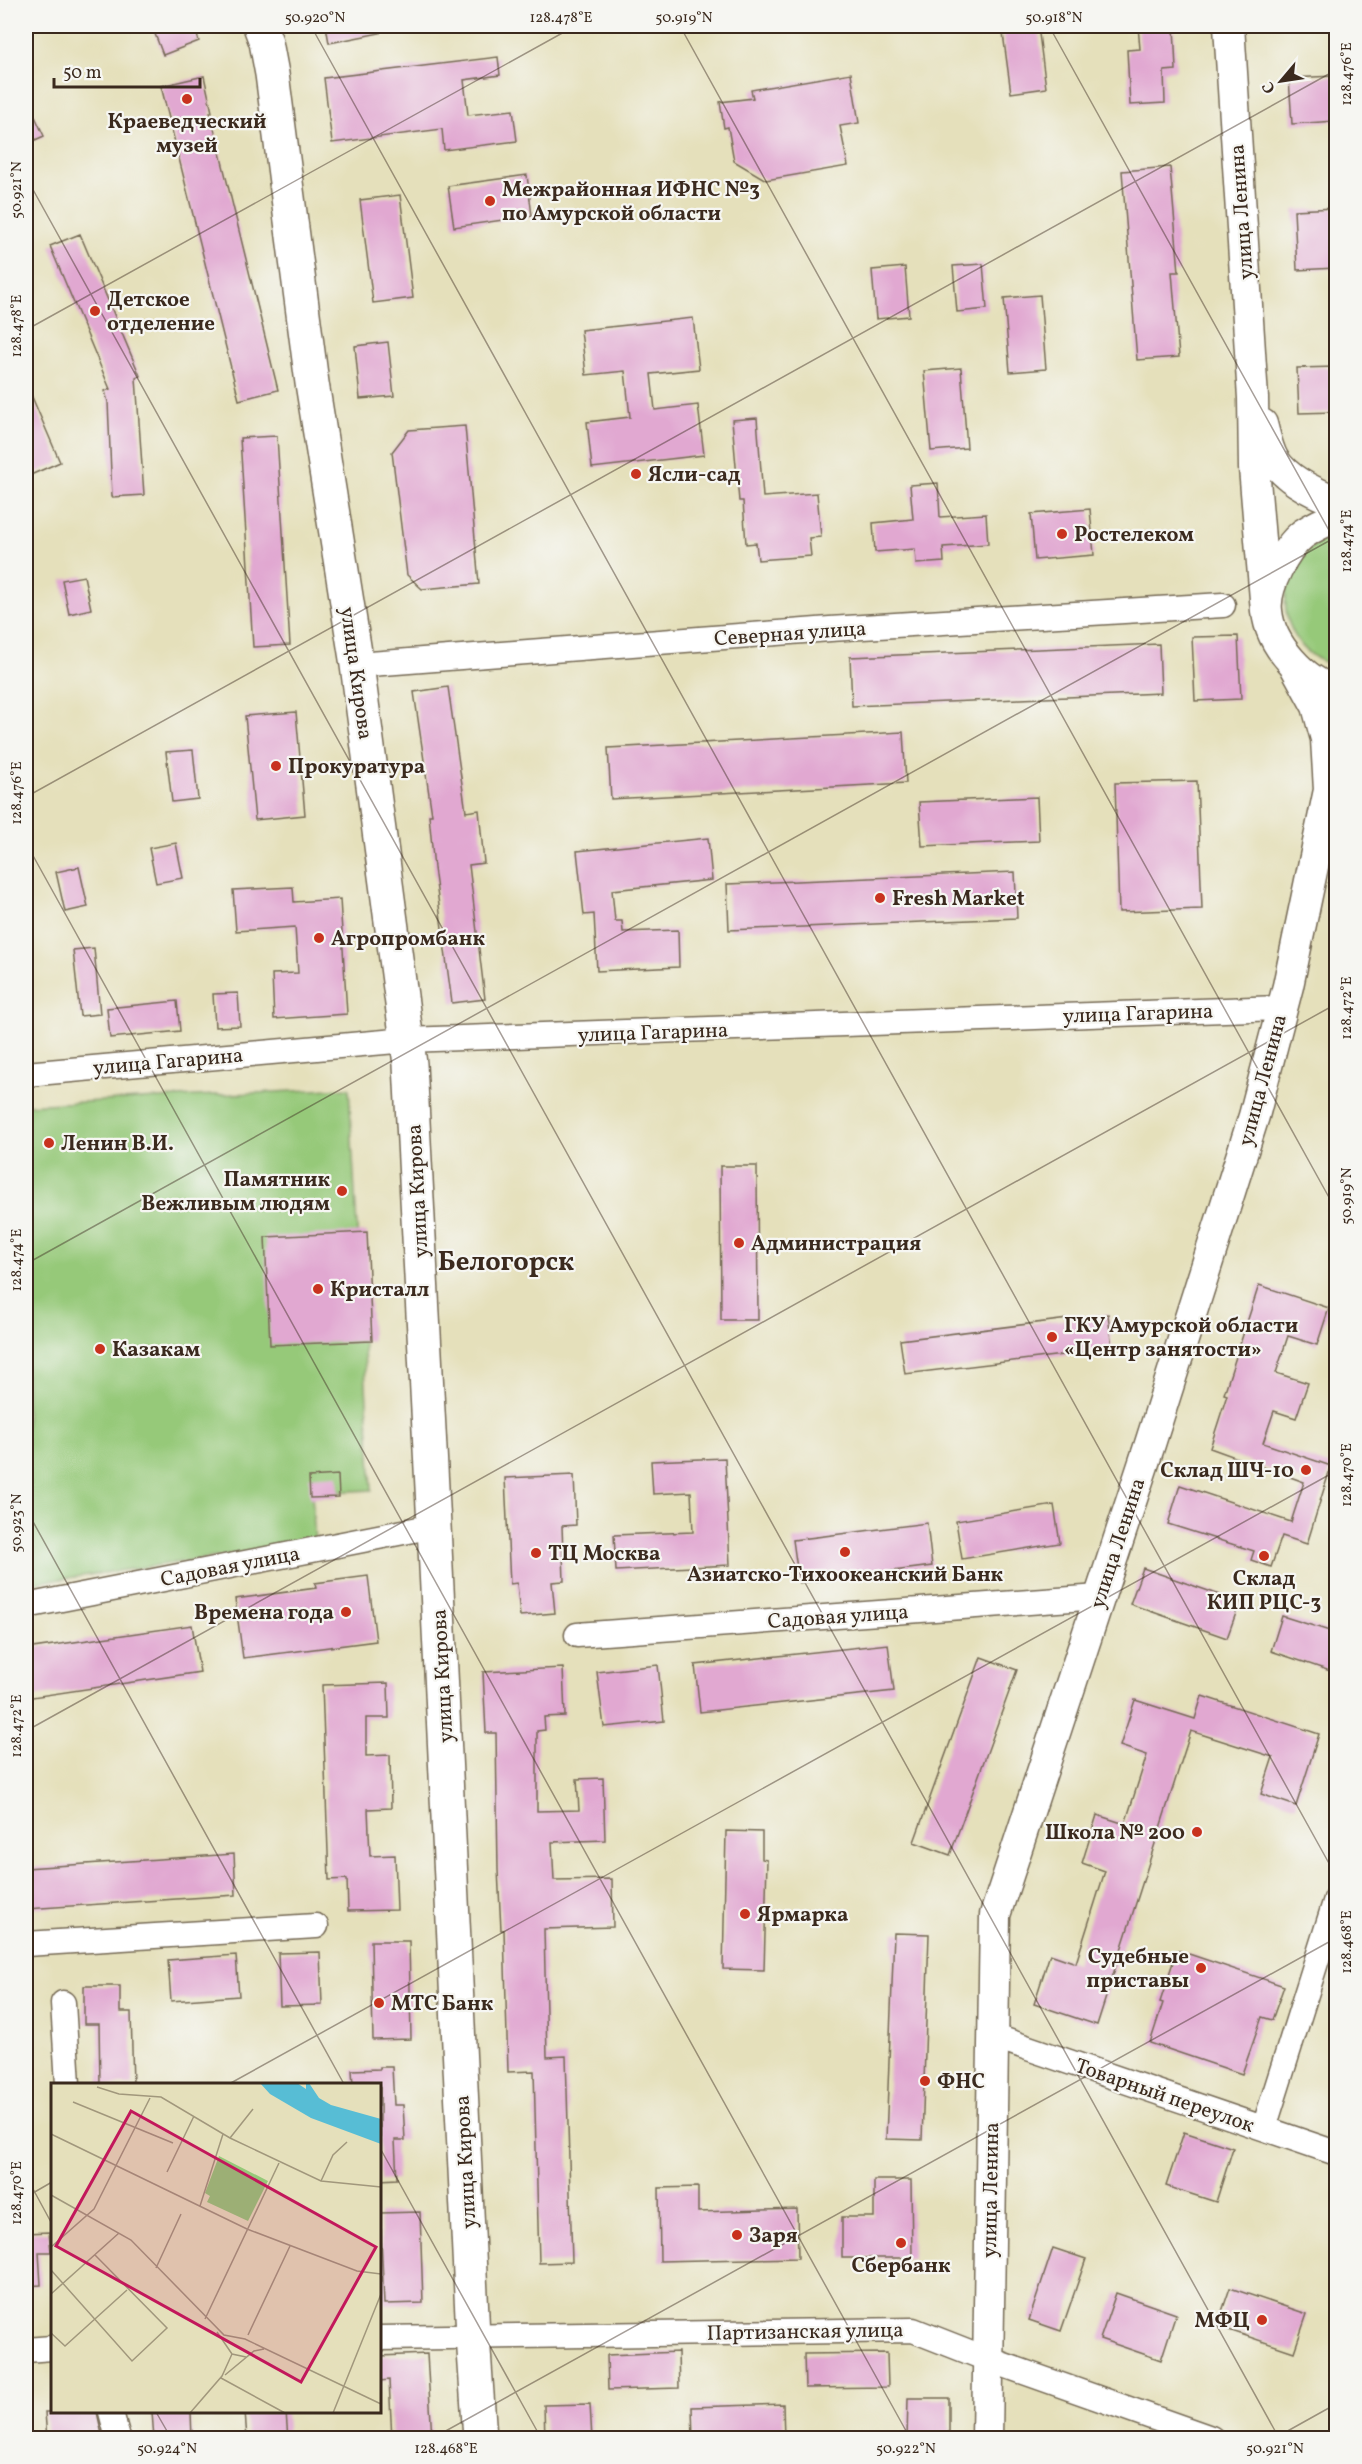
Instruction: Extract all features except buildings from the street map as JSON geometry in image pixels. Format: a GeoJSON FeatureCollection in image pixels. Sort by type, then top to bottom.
{"type":"FeatureCollection","features":[{"type":"Feature","properties":{"kind":"main road","name":"улица Кирова"},"geometry":{"type":"LineString","coordinates":[[260,26],[266,42],[272,74],[312,382],[357,665],[407,1040],[434,1526],[472,2336],[480,2439]]}},
{"type":"Feature","properties":{"kind":"street","name":"улица Ленина"},"geometry":{"type":"LineString","coordinates":[[987,2439],[995,1915],[1254,1116],[1285,997],[1329,790],[1326,739],[1317,706],[1295,666],[1279,643],[1266,611],[1254,468],[1253,398],[1229,26]]}},
{"type":"Feature","properties":{"kind":"street","name":"улица Ленина"},"geometry":{"type":"LineString","coordinates":[[1253,398],[1274,459],[1287,475],[1320,495],[1336,501]]}},
{"type":"Feature","properties":{"kind":"street"},"geometry":{"type":"LineString","coordinates":[[1266,611],[1268,595],[1281,561],[1303,535],[1336,518]]}},
{"type":"Feature","properties":{"kind":"street","name":"Северная улица"},"geometry":{"type":"LineString","coordinates":[[357,665],[830,629],[1223,605]]}},
{"type":"Feature","properties":{"kind":"street"},"geometry":{"type":"LineString","coordinates":[[1295,666],[1324,687],[1336,690]]}},
{"type":"Feature","properties":{"kind":"street"},"geometry":{"type":"LineString","coordinates":[[1285,997],[1336,853]]}},
{"type":"Feature","properties":{"kind":"street","name":"улица Гагарина"},"geometry":{"type":"LineString","coordinates":[[26,1074],[407,1040],[1285,997]]}},
{"type":"Feature","properties":{"kind":"street","name":"Садовая улица"},"geometry":{"type":"LineString","coordinates":[[26,1606],[434,1526]]}},
{"type":"Feature","properties":{"kind":"street","name":"Садовая улица"},"geometry":{"type":"LineString","coordinates":[[577,1635],[1099,1597]]}},
{"type":"Feature","properties":{"kind":"street"},"geometry":{"type":"LineString","coordinates":[[1264,2128],[1336,1899]]}},
{"type":"Feature","properties":{"kind":"street"},"geometry":{"type":"LineString","coordinates":[[26,1944],[316,1926]]}},
{"type":"Feature","properties":{"kind":"street"},"geometry":{"type":"LineString","coordinates":[[63,2003],[68,2083]]}},
{"type":"Feature","properties":{"kind":"street","name":"Товарный переулок"},"geometry":{"type":"LineString","coordinates":[[993,2036],[1336,2153]]}},
{"type":"Feature","properties":{"kind":"street","name":"Партизанская улица"},"geometry":{"type":"LineString","coordinates":[[381,2338],[913,2330],[987,2359],[1211,2439]]}},
{"type":"Feature","properties":{"kind":"street"},"geometry":{"type":"LineString","coordinates":[[26,2350],[51,2348]]}},
{"type":"Feature","properties":{"kind":"street"},"geometry":{"type":"LineString","coordinates":[[111,2413],[118,2439]]}},
{"type":"Feature","properties":{"kind":"green space"},"geometry":{"type":"Polygon","coordinates":[[[1336,534],[1336,668],[1314,656],[1302,646],[1292,630],[1286,613],[1286,597],[1289,581],[1306,552],[1336,534]]]}},
{"type":"Feature","properties":{"kind":"green space"},"geometry":{"type":"Polygon","coordinates":[[[349,1088],[372,1490],[312,1493],[315,1543],[26,1584],[26,1105],[349,1088]]]}},
{"type":"Feature","properties":{"kind":"place","name":"Краеведческий музей"},"geometry":{"type":"Point","coordinates":[187,99]}},
{"type":"Feature","properties":{"kind":"place","name":"Межрайонная ИФНС №3 по Амурской области"},"geometry":{"type":"Point","coordinates":[490,201]}},
{"type":"Feature","properties":{"kind":"place","name":"Детское отделение"},"geometry":{"type":"Point","coordinates":[95,311]}},
{"type":"Feature","properties":{"kind":"place","name":"Ясли-сад"},"geometry":{"type":"Point","coordinates":[636,474]}},
{"type":"Feature","properties":{"kind":"place","name":"Ростелеком"},"geometry":{"type":"Point","coordinates":[1062,534]}},
{"type":"Feature","properties":{"kind":"place","name":"Прокуратура"},"geometry":{"type":"Point","coordinates":[276,766]}},
{"type":"Feature","properties":{"kind":"place","name":"Fresh Market"},"geometry":{"type":"Point","coordinates":[880,898]}},
{"type":"Feature","properties":{"kind":"place","name":"Агропромбанк"},"geometry":{"type":"Point","coordinates":[319,938]}},
{"type":"Feature","properties":{"kind":"place","name":"Ленин В.И."},"geometry":{"type":"Point","coordinates":[49,1143]}},
{"type":"Feature","properties":{"kind":"place","name":"Памятник Вежливым людям"},"geometry":{"type":"Point","coordinates":[342,1191]}},
{"type":"Feature","properties":{"kind":"place","name":"Администрация"},"geometry":{"type":"Point","coordinates":[739,1243]}},
{"type":"Feature","properties":{"kind":"place","name":"Кристалл"},"geometry":{"type":"Point","coordinates":[318,1289]}},
{"type":"Feature","properties":{"kind":"place","name":"ГКУ Амурской области «Центр занятости»"},"geometry":{"type":"Point","coordinates":[1052,1337]}},
{"type":"Feature","properties":{"kind":"place","name":"Казакам"},"geometry":{"type":"Point","coordinates":[100,1349]}},
{"type":"Feature","properties":{"kind":"place","name":"Склад ШЧ-10"},"geometry":{"type":"Point","coordinates":[1306,1470]}},
{"type":"Feature","properties":{"kind":"place","name":"Азиатско-Тихоокеанский Банк"},"geometry":{"type":"Point","coordinates":[845,1552]}},
{"type":"Feature","properties":{"kind":"place","name":"ТЦ Москва"},"geometry":{"type":"Point","coordinates":[536,1553]}},
{"type":"Feature","properties":{"kind":"place","name":"Склад КИП РЦС-3"},"geometry":{"type":"Point","coordinates":[1264,1556]}},
{"type":"Feature","properties":{"kind":"place","name":"Времена года"},"geometry":{"type":"Point","coordinates":[346,1612]}},
{"type":"Feature","properties":{"kind":"place","name":"Школа № 200"},"geometry":{"type":"Point","coordinates":[1197,1832]}},
{"type":"Feature","properties":{"kind":"place","name":"Ярмарка"},"geometry":{"type":"Point","coordinates":[745,1914]}},
{"type":"Feature","properties":{"kind":"place","name":"Судебные приставы"},"geometry":{"type":"Point","coordinates":[1201,1968]}},
{"type":"Feature","properties":{"kind":"place","name":"МТС Банк"},"geometry":{"type":"Point","coordinates":[379,2003]}},
{"type":"Feature","properties":{"kind":"place","name":"ФНС"},"geometry":{"type":"Point","coordinates":[925,2081]}},
{"type":"Feature","properties":{"kind":"place","name":"Заря"},"geometry":{"type":"Point","coordinates":[737,2235]}},
{"type":"Feature","properties":{"kind":"place","name":"Сбербанк"},"geometry":{"type":"Point","coordinates":[901,2243]}},
{"type":"Feature","properties":{"kind":"place","name":"МФЦ"},"geometry":{"type":"Point","coordinates":[1262,2320]}},
{"type":"Feature","properties":{"kind":"district","name":"Белогорск"},"geometry":{"type":"Point","coordinates":[506,1261]}}]}
